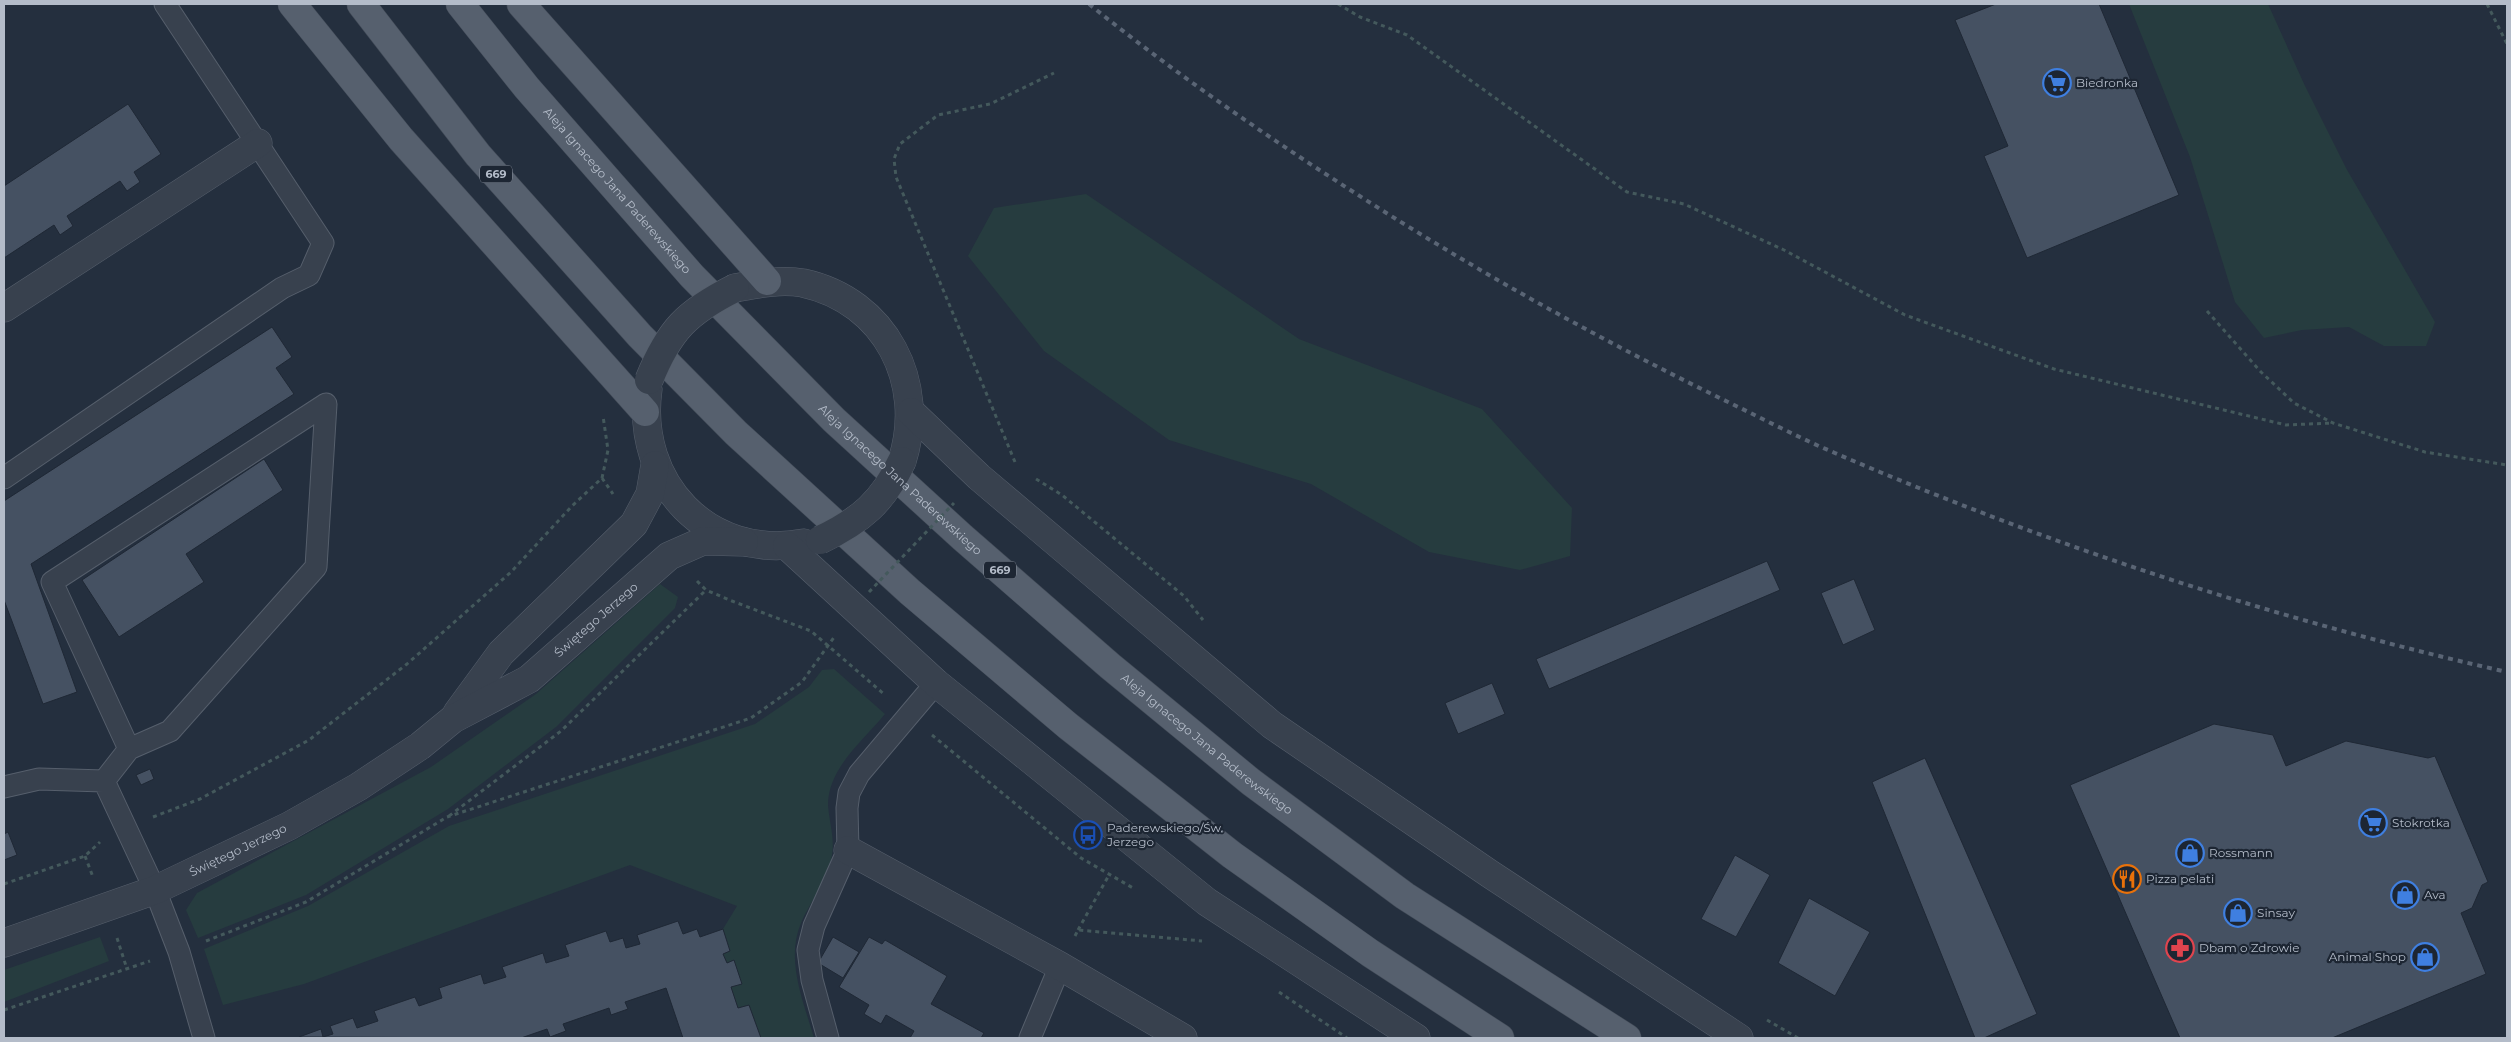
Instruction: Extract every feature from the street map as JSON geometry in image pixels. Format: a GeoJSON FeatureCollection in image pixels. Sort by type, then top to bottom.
{"type":"FeatureCollection","features":[{"type":"Feature","properties":{"kind":"main road"},"geometry":{"type":"LineString","coordinates":[[292,4],[401,139],[645,412]]}},
{"type":"Feature","properties":{"kind":"main road","name":"669"},"geometry":{"type":"LineString","coordinates":[[361,4],[478,155],[640,336],[736,433],[910,592],[1068,726],[1232,855],[1370,953],[1500,1038]]}},
{"type":"Feature","properties":{"kind":"main road","name":"Aleja Ignacego Jana Paderewskiego"},"geometry":{"type":"LineString","coordinates":[[460,4],[527,88],[692,276],[834,420],[962,536],[1110,666],[1251,782],[1405,896],[1626,1038]]}},
{"type":"Feature","properties":{"kind":"main road"},"geometry":{"type":"LineString","coordinates":[[521,4],[767,282]]}},
{"type":"Feature","properties":{"kind":"street"},"geometry":{"type":"LineString","coordinates":[[4,308],[258,143]]}},
{"type":"Feature","properties":{"kind":"street"},"geometry":{"type":"LineString","coordinates":[[767,282],[803,283],[837,295],[867,316],[890,343],[906,377],[911,412],[907,445],[902,460],[895,477],[876,504],[850,525],[820,540],[787,546],[744,542],[707,526],[676,500],[655,465],[648,439],[645,412],[649,380],[662,349],[680,324],[705,302],[735,288],[767,282]]}},
{"type":"Feature","properties":{"kind":"street"},"geometry":{"type":"LineString","coordinates":[[911,412],[978,477],[1272,726],[1498,880],[1739,1038]]}},
{"type":"Feature","properties":{"kind":"street","name":"Świętego Jerzego"},"geometry":{"type":"LineString","coordinates":[[453,719],[501,653],[634,524],[650,494],[655,465]]}},
{"type":"Feature","properties":{"kind":"street","name":"Świętego Jerzego"},"geometry":{"type":"LineString","coordinates":[[4,943],[155,890],[289,826],[358,787],[420,746],[453,719],[529,679],[669,556],[703,541],[744,542]]}},
{"type":"Feature","properties":{"kind":"street"},"geometry":{"type":"LineString","coordinates":[[787,546],[936,683],[1207,902],[1416,1038]]}},
{"type":"Feature","properties":{"kind":"street"},"geometry":{"type":"LineString","coordinates":[[848,850],[1060,966],[1183,1038]]}},
{"type":"Feature","properties":{"kind":"lane"},"geometry":{"type":"LineString","coordinates":[[4,478],[282,288],[309,275],[323,243],[165,4]]}},
{"type":"Feature","properties":{"kind":"lane"},"geometry":{"type":"LineString","coordinates":[[104,781],[129,749],[170,731],[316,567],[326,404],[52,582],[129,749]]}},
{"type":"Feature","properties":{"kind":"lane"},"geometry":{"type":"LineString","coordinates":[[828,1038],[812,980],[808,950],[814,926],[848,850],[847,808],[849,793],[859,774],[936,683]]}},
{"type":"Feature","properties":{"kind":"lane"},"geometry":{"type":"LineString","coordinates":[[4,788],[39,778],[104,781]]}},
{"type":"Feature","properties":{"kind":"lane"},"geometry":{"type":"LineString","coordinates":[[104,781],[155,890],[178,952],[204,1038]]}},
{"type":"Feature","properties":{"kind":"lane"},"geometry":{"type":"LineString","coordinates":[[1030,1038],[1060,966]]}},
{"type":"Feature","properties":{"kind":"path"},"geometry":{"type":"LineString","coordinates":[[1338,4],[1360,17],[1407,34],[1627,192],[1684,204],[1784,250],[1905,316],[2063,371],[2286,425],[2333,423]]}},
{"type":"Feature","properties":{"kind":"path"},"geometry":{"type":"LineString","coordinates":[[2487,4],[2507,44]]}},
{"type":"Feature","properties":{"kind":"path"},"geometry":{"type":"LineString","coordinates":[[868,592],[978,477],[991,466],[1006,462],[1017,467],[896,176],[894,159],[900,144],[938,115],[990,104],[1054,73]]}},
{"type":"Feature","properties":{"kind":"path"},"geometry":{"type":"LineString","coordinates":[[2207,311],[2261,372],[2294,402],[2333,423],[2425,452],[2507,466]]}},
{"type":"Feature","properties":{"kind":"path"},"geometry":{"type":"LineString","coordinates":[[1032,477],[1062,495],[1184,596],[1207,626]]}},
{"type":"Feature","properties":{"kind":"path"},"geometry":{"type":"LineString","coordinates":[[4,884],[84,856],[106,837],[200,799],[309,740],[407,664],[511,572],[572,506],[602,478]]}},
{"type":"Feature","properties":{"kind":"path"},"geometry":{"type":"LineString","coordinates":[[4,1010],[178,952],[306,902],[447,818],[561,731],[706,590]]}},
{"type":"Feature","properties":{"kind":"path"},"geometry":{"type":"LineString","coordinates":[[447,818],[751,718],[802,682],[827,645],[963,762],[1082,858],[1109,876],[1135,889]]}},
{"type":"Feature","properties":{"kind":"path"},"geometry":{"type":"LineString","coordinates":[[84,856],[95,881]]}},
{"type":"Feature","properties":{"kind":"path"},"geometry":{"type":"LineString","coordinates":[[1060,966],[1109,876]]}},
{"type":"Feature","properties":{"kind":"path"},"geometry":{"type":"LineString","coordinates":[[1078,930],[1206,941],[1198,935]]}},
{"type":"Feature","properties":{"kind":"path"},"geometry":{"type":"LineString","coordinates":[[116,937],[127,969]]}},
{"type":"Feature","properties":{"kind":"path"},"geometry":{"type":"LineString","coordinates":[[1276,990],[1347,1038]]}},
{"type":"Feature","properties":{"kind":"path"},"geometry":{"type":"LineString","coordinates":[[1760,1016],[1798,1038]]}},
{"type":"Feature","properties":{"kind":"green space"},"geometry":{"type":"Polygon","coordinates":[[[2129,4],[2268,4],[2305,86],[2346,168],[2435,322],[2426,346],[2384,346],[2349,327],[2302,330],[2264,338],[2235,302],[2190,157],[2129,4]]]}},
{"type":"Feature","properties":{"kind":"green space"},"geometry":{"type":"Polygon","coordinates":[[[1086,194],[1299,339],[1482,409],[1572,508],[1570,556],[1520,570],[1429,552],[1311,484],[1169,440],[1044,351],[968,256],[994,208],[1086,194]]]}},
{"type":"Feature","properties":{"kind":"green space"},"geometry":{"type":"Polygon","coordinates":[[[660,584],[678,597],[675,608],[556,727],[448,809],[306,895],[198,938],[186,910],[197,893],[431,767],[536,694],[660,584]]]}},
{"type":"Feature","properties":{"kind":"green space"},"geometry":{"type":"Polygon","coordinates":[[[834,669],[885,714],[848,756],[834,779],[828,805],[833,843],[830,864],[823,882],[801,923],[797,937],[795,966],[801,996],[814,1038],[761,1038],[749,1005],[738,1008],[731,987],[741,984],[734,960],[727,963],[723,954],[730,951],[723,929],[737,906],[630,865],[304,984],[223,1005],[204,949],[308,906],[449,826],[755,724],[809,687],[822,670],[834,669]]]}},
{"type":"Feature","properties":{"kind":"green space"},"geometry":{"type":"Polygon","coordinates":[[[100,937],[109,961],[4,1002],[4,970],[100,937]]]}},
{"type":"Feature","properties":{"kind":"building","name":"Biedronka"},"geometry":{"type":"Polygon","coordinates":[[[1996,4],[2099,4],[2179,195],[2027,258],[1984,156],[2008,146],[1955,20],[1996,4]]]}},
{"type":"Feature","properties":{"kind":"building"},"geometry":{"type":"Polygon","coordinates":[[[128,104],[161,154],[134,172],[140,182],[127,191],[120,181],[67,216],[73,226],[60,235],[54,225],[4,258],[4,186],[128,104]]]}},
{"type":"Feature","properties":{"kind":"building"},"geometry":{"type":"Polygon","coordinates":[[[272,327],[292,357],[276,368],[294,394],[31,564],[77,692],[43,704],[4,600],[4,501],[272,327]]]}},
{"type":"Feature","properties":{"kind":"building"},"geometry":{"type":"Polygon","coordinates":[[[264,459],[283,490],[186,554],[204,582],[119,637],[82,580],[264,459]]]}},
{"type":"Feature","properties":{"kind":"building"},"geometry":{"type":"Polygon","coordinates":[[[1767,561],[1780,590],[1549,689],[1536,659],[1767,561]]]}},
{"type":"Feature","properties":{"kind":"building"},"geometry":{"type":"Polygon","coordinates":[[[1854,579],[1875,630],[1843,645],[1821,593],[1854,579]]]}},
{"type":"Feature","properties":{"kind":"building"},"geometry":{"type":"Polygon","coordinates":[[[1492,683],[1505,714],[1458,734],[1445,703],[1492,683]]]}},
{"type":"Feature","properties":{"kind":"building"},"geometry":{"type":"Polygon","coordinates":[[[2214,724],[2273,735],[2286,766],[2346,741],[2428,758],[2435,756],[2488,882],[2482,885],[2472,908],[2461,913],[2486,974],[2332,1038],[2180,1038],[2070,785],[2214,724]]]}},
{"type":"Feature","properties":{"kind":"building"},"geometry":{"type":"Polygon","coordinates":[[[1925,758],[2037,1014],[1984,1038],[1975,1038],[1872,782],[1925,758]]]}},
{"type":"Feature","properties":{"kind":"building"},"geometry":{"type":"Polygon","coordinates":[[[150,769],[154,779],[141,785],[136,775],[150,769]]]}},
{"type":"Feature","properties":{"kind":"building"},"geometry":{"type":"Polygon","coordinates":[[[8,832],[17,855],[4,860],[4,834],[8,832]]]}},
{"type":"Feature","properties":{"kind":"building"},"geometry":{"type":"Polygon","coordinates":[[[1735,855],[1770,875],[1736,937],[1701,919],[1735,855]]]}},
{"type":"Feature","properties":{"kind":"building"},"geometry":{"type":"Polygon","coordinates":[[[1809,898],[1870,932],[1835,996],[1778,963],[1809,898]]]}},
{"type":"Feature","properties":{"kind":"building"},"geometry":{"type":"Polygon","coordinates":[[[678,921],[683,934],[697,929],[700,937],[723,929],[730,951],[723,954],[727,963],[734,960],[742,984],[731,987],[738,1008],[749,1005],[761,1038],[683,1038],[666,988],[625,1002],[628,1009],[611,1015],[609,1008],[563,1024],[566,1031],[550,1037],[547,1029],[521,1038],[299,1037],[321,1029],[323,1037],[333,1034],[330,1026],[353,1018],[357,1028],[378,1021],[374,1011],[415,997],[419,1006],[442,998],[439,988],[481,974],[484,984],[506,977],[502,967],[543,953],[546,963],[569,956],[565,945],[606,931],[610,942],[623,938],[626,948],[640,944],[637,935],[678,921]]]}},
{"type":"Feature","properties":{"kind":"building"},"geometry":{"type":"Polygon","coordinates":[[[833,937],[859,952],[843,978],[818,963],[833,937]]]}},
{"type":"Feature","properties":{"kind":"building"},"geometry":{"type":"Polygon","coordinates":[[[869,937],[882,944],[885,940],[947,976],[931,1004],[984,1033],[981,1038],[910,1038],[914,1031],[886,1015],[881,1024],[864,1014],[869,1005],[839,987],[869,937]]]}},
{"type":"Feature","properties":{"kind":"railway"},"geometry":{"type":"LineString","coordinates":[[1089,4],[1161,60],[1235,113],[1429,240],[1598,336],[1809,442],[1988,515],[2159,576],[2332,628],[2507,672]]}},
{"type":"Feature","properties":{"kind":"place","name":"Biedronka"},"geometry":{"type":"Point","coordinates":[2057,83]}},
{"type":"Feature","properties":{"kind":"place","name":"Stokrotka"},"geometry":{"type":"Point","coordinates":[2373,823]}},
{"type":"Feature","properties":{"kind":"place","name":"Paderewskiego/Św. Jerzego"},"geometry":{"type":"Point","coordinates":[1088,835]}},
{"type":"Feature","properties":{"kind":"place","name":"Rossmann"},"geometry":{"type":"Point","coordinates":[2190,853]}},
{"type":"Feature","properties":{"kind":"place","name":"Pizza pelati"},"geometry":{"type":"Point","coordinates":[2127,879]}},
{"type":"Feature","properties":{"kind":"place","name":"Ava"},"geometry":{"type":"Point","coordinates":[2405,895]}},
{"type":"Feature","properties":{"kind":"place","name":"Sinsay"},"geometry":{"type":"Point","coordinates":[2238,913]}},
{"type":"Feature","properties":{"kind":"place","name":"Dbam o Zdrowie"},"geometry":{"type":"Point","coordinates":[2180,948]}},
{"type":"Feature","properties":{"kind":"place","name":"Animal Shop"},"geometry":{"type":"Point","coordinates":[2425,957]}}]}
